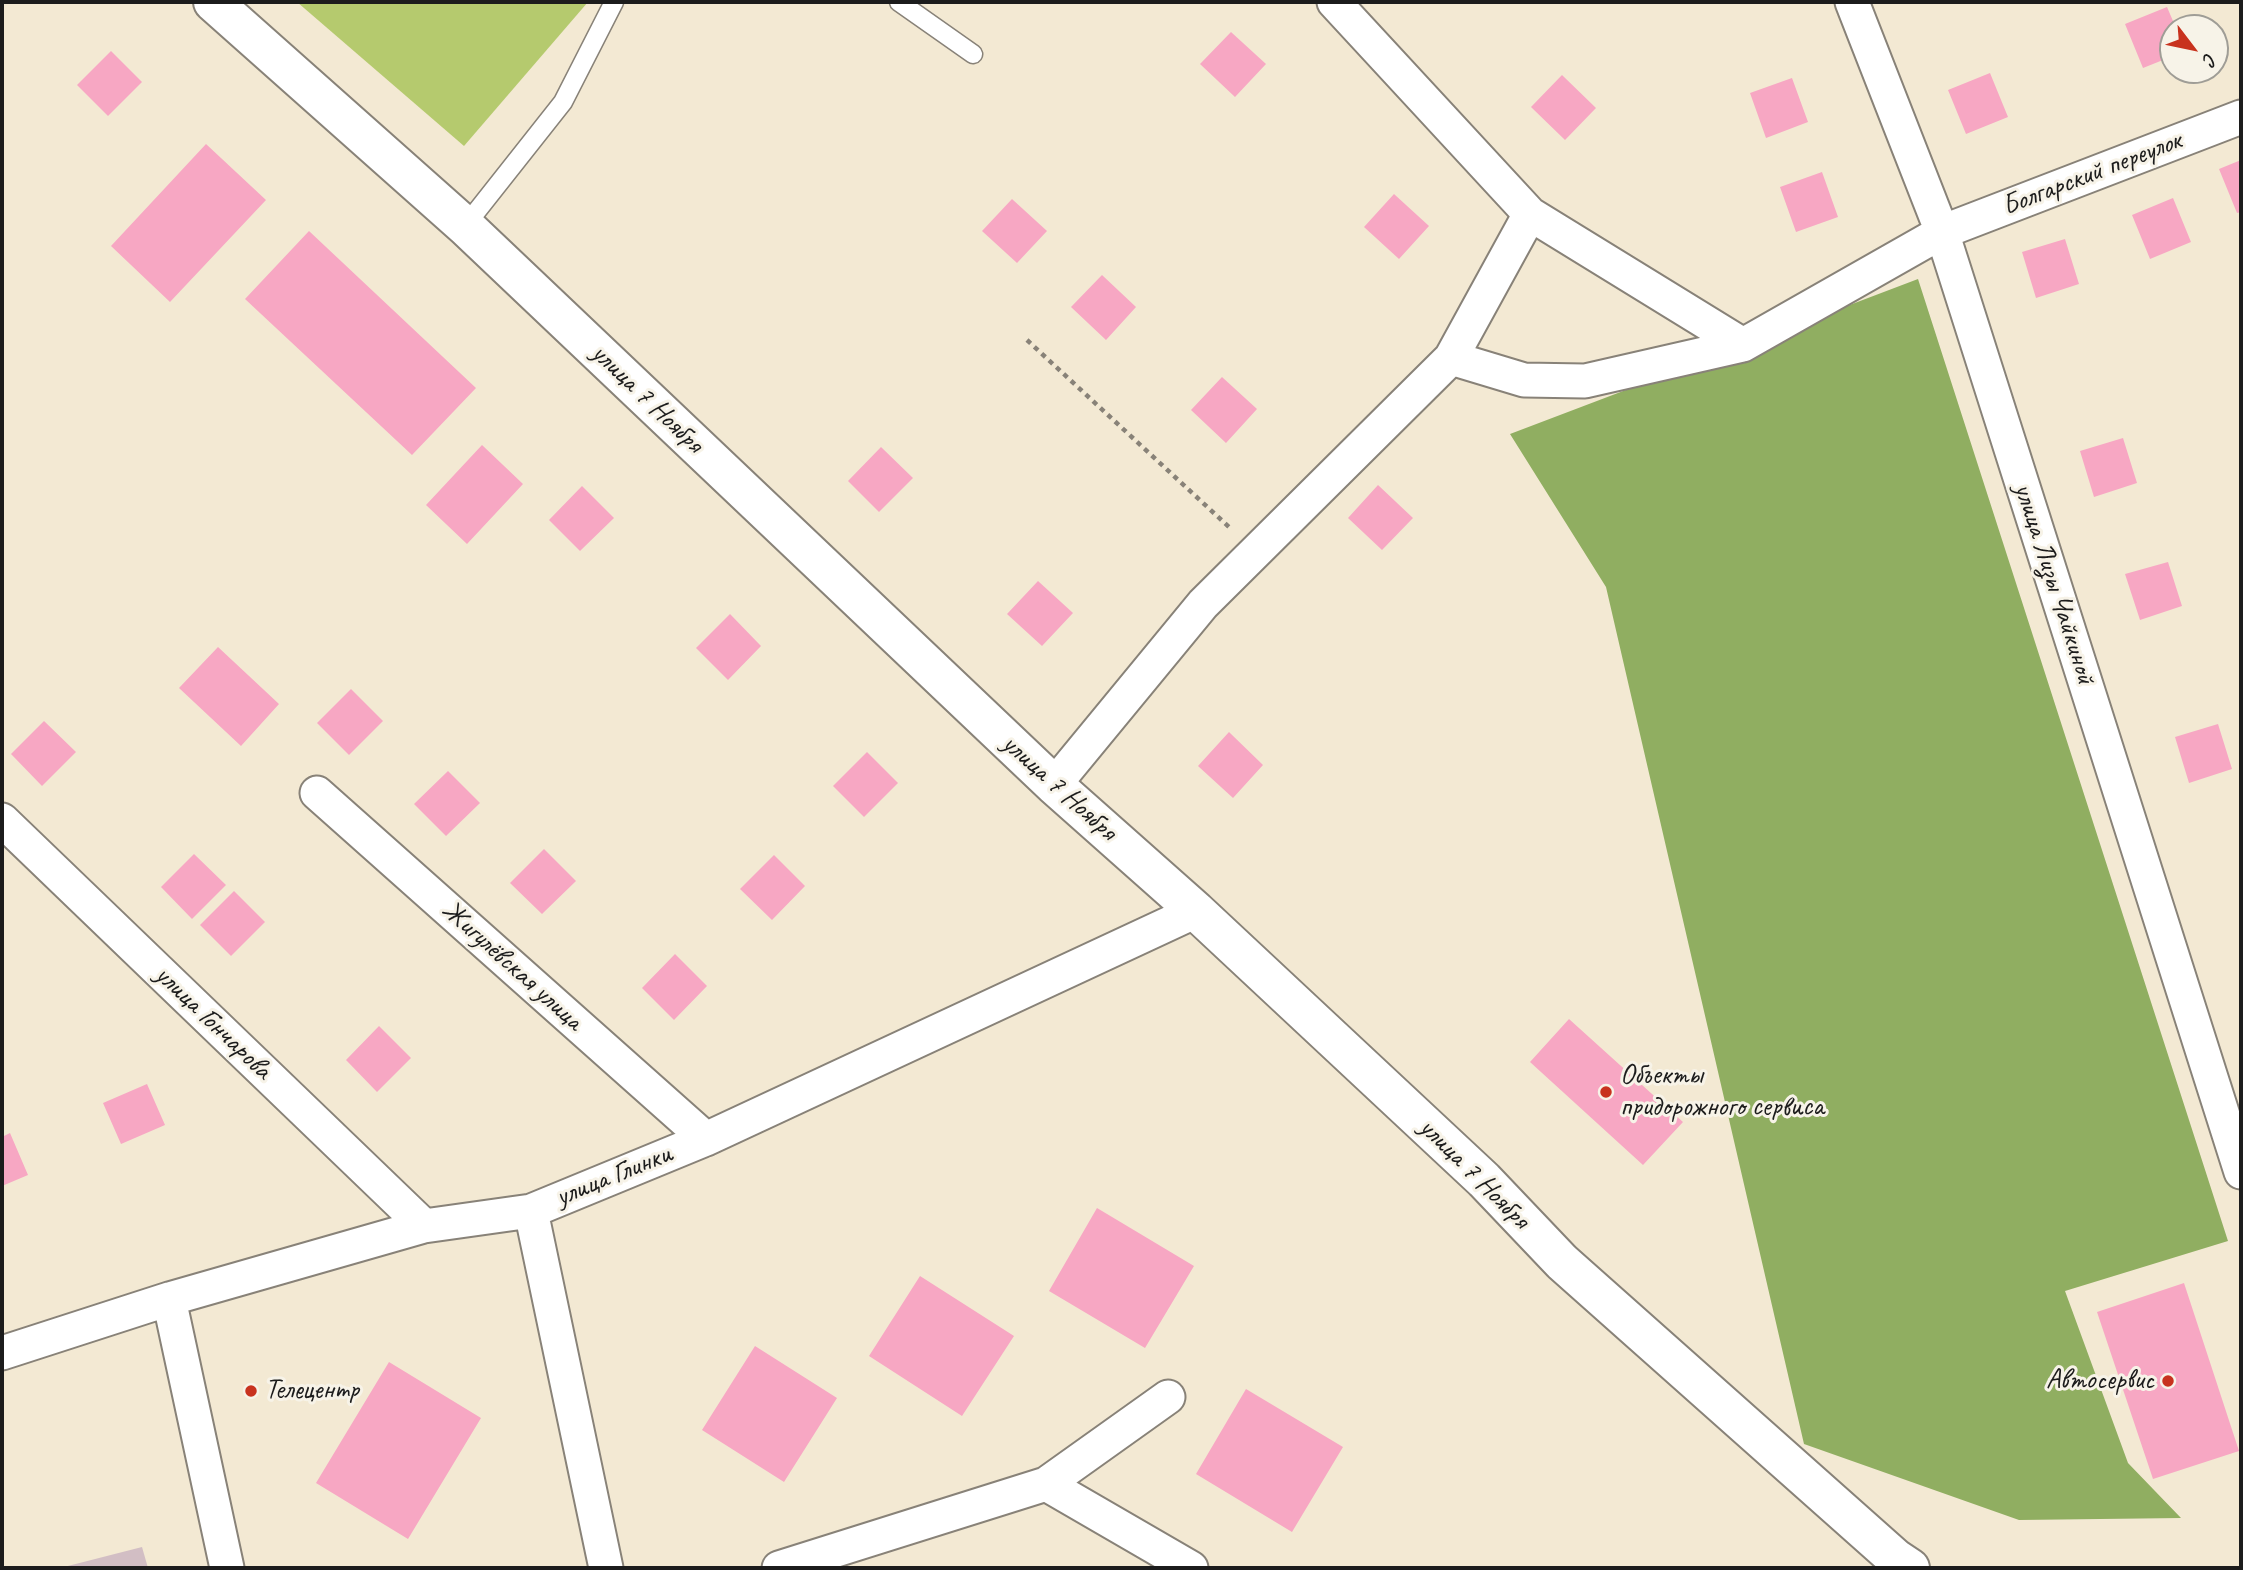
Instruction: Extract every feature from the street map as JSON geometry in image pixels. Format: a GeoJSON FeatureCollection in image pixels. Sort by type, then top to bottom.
{"type":"FeatureCollection","features":[{"type":"Feature","properties":{"kind":"street","name":"улица 7 Ноября"},"geometry":{"type":"LineString","coordinates":[[213,2],[465,226],[1054,785],[1196,911],[1484,1180],[1562,1262],[1901,1565]]}},
{"type":"Feature","properties":{"kind":"street"},"geometry":{"type":"LineString","coordinates":[[1334,2],[1530,214],[1743,345]]}},
{"type":"Feature","properties":{"kind":"street","name":"улица Лизы Чайкиной"},"geometry":{"type":"LineString","coordinates":[[1852,2],[1942,232],[2241,1172]]}},
{"type":"Feature","properties":{"kind":"street","name":"Болгарский переулок"},"geometry":{"type":"LineString","coordinates":[[1451,358],[1524,380],[1585,381],[1743,345],[1942,232],[2241,117]]}},
{"type":"Feature","properties":{"kind":"street"},"geometry":{"type":"LineString","coordinates":[[1054,785],[1203,604],[1451,358],[1530,214]]}},
{"type":"Feature","properties":{"kind":"street","name":"Жигулёвская улица"},"geometry":{"type":"LineString","coordinates":[[317,793],[706,1139]]}},
{"type":"Feature","properties":{"kind":"street","name":"улица Гончарова"},"geometry":{"type":"LineString","coordinates":[[2,820],[424,1226]]}},
{"type":"Feature","properties":{"kind":"street","name":"улица Глинки"},"geometry":{"type":"LineString","coordinates":[[2,1353],[169,1299],[424,1226],[531,1211],[706,1139],[1196,911]]}},
{"type":"Feature","properties":{"kind":"street"},"geometry":{"type":"LineString","coordinates":[[531,1211],[606,1568]]}},
{"type":"Feature","properties":{"kind":"street"},"geometry":{"type":"LineString","coordinates":[[169,1299],[227,1568]]}},
{"type":"Feature","properties":{"kind":"street"},"geometry":{"type":"LineString","coordinates":[[779,1568],[1046,1484],[1168,1397]]}},
{"type":"Feature","properties":{"kind":"street"},"geometry":{"type":"LineString","coordinates":[[1046,1484],[1191,1568]]}},
{"type":"Feature","properties":{"kind":"lane"},"geometry":{"type":"LineString","coordinates":[[465,226],[563,102],[614,2]]}},
{"type":"Feature","properties":{"kind":"lane"},"geometry":{"type":"LineString","coordinates":[[900,2],[973,54]]}},
{"type":"Feature","properties":{"kind":"path"},"geometry":{"type":"LineString","coordinates":[[1027,340],[1255,551]]}},
{"type":"Feature","properties":{"kind":"shaded area"},"geometry":{"type":"Polygon","coordinates":[[[142,1547],[148,1568],[60,1568],[142,1547]]]}},
{"type":"Feature","properties":{"kind":"green space"},"geometry":{"type":"Polygon","coordinates":[[[297,2],[588,2],[464,146],[297,2]]]}},
{"type":"Feature","properties":{"kind":"green space"},"geometry":{"type":"Polygon","coordinates":[[[1918,279],[2228,1241],[2065,1291],[2128,1463],[2181,1518],[2019,1520],[1804,1444],[1606,587],[1510,434],[1918,279]]]}},
{"type":"Feature","properties":{"kind":"building"},"geometry":{"type":"Polygon","coordinates":[[[2167,7],[2170,14],[2159,14],[2159,62],[2143,68],[2125,24],[2167,7]]]}},
{"type":"Feature","properties":{"kind":"building"},"geometry":{"type":"Polygon","coordinates":[[[1231,32],[1266,64],[1235,97],[1200,64],[1231,32]]]}},
{"type":"Feature","properties":{"kind":"building"},"geometry":{"type":"Polygon","coordinates":[[[111,51],[142,82],[108,116],[77,85],[111,51]]]}},
{"type":"Feature","properties":{"kind":"building"},"geometry":{"type":"Polygon","coordinates":[[[1990,73],[2008,117],[1966,134],[1948,90],[1990,73]]]}},
{"type":"Feature","properties":{"kind":"building"},"geometry":{"type":"Polygon","coordinates":[[[1562,75],[1596,108],[1565,140],[1531,107],[1562,75]]]}},
{"type":"Feature","properties":{"kind":"building"},"geometry":{"type":"Polygon","coordinates":[[[1792,78],[1808,122],[1766,138],[1750,93],[1792,78]]]}},
{"type":"Feature","properties":{"kind":"building"},"geometry":{"type":"Polygon","coordinates":[[[206,144],[266,200],[170,302],[111,246],[206,144]]]}},
{"type":"Feature","properties":{"kind":"building"},"geometry":{"type":"Polygon","coordinates":[[[2241,160],[2241,212],[2237,213],[2219,169],[2241,160]]]}},
{"type":"Feature","properties":{"kind":"building"},"geometry":{"type":"Polygon","coordinates":[[[1822,172],[1838,217],[1796,232],[1780,187],[1822,172]]]}},
{"type":"Feature","properties":{"kind":"building"},"geometry":{"type":"Polygon","coordinates":[[[1394,194],[1429,226],[1399,259],[1364,227],[1394,194]]]}},
{"type":"Feature","properties":{"kind":"building"},"geometry":{"type":"Polygon","coordinates":[[[2173,198],[2191,242],[2150,259],[2132,215],[2173,198]]]}},
{"type":"Feature","properties":{"kind":"building"},"geometry":{"type":"Polygon","coordinates":[[[1012,199],[1047,231],[1017,263],[982,231],[1012,199]]]}},
{"type":"Feature","properties":{"kind":"building"},"geometry":{"type":"Polygon","coordinates":[[[309,231],[476,388],[412,455],[245,299],[309,231]]]}},
{"type":"Feature","properties":{"kind":"building"},"geometry":{"type":"Polygon","coordinates":[[[2065,239],[2079,284],[2036,298],[2022,252],[2065,239]]]}},
{"type":"Feature","properties":{"kind":"building"},"geometry":{"type":"Polygon","coordinates":[[[1102,275],[1136,307],[1106,340],[1071,307],[1102,275]]]}},
{"type":"Feature","properties":{"kind":"building"},"geometry":{"type":"Polygon","coordinates":[[[1222,377],[1257,409],[1226,443],[1191,410],[1222,377]]]}},
{"type":"Feature","properties":{"kind":"building"},"geometry":{"type":"Polygon","coordinates":[[[2123,438],[2137,483],[2094,497],[2080,451],[2123,438]]]}},
{"type":"Feature","properties":{"kind":"building"},"geometry":{"type":"Polygon","coordinates":[[[482,445],[523,484],[467,544],[426,505],[482,445]]]}},
{"type":"Feature","properties":{"kind":"building"},"geometry":{"type":"Polygon","coordinates":[[[881,447],[913,478],[879,512],[848,481],[881,447]]]}},
{"type":"Feature","properties":{"kind":"building"},"geometry":{"type":"Polygon","coordinates":[[[1378,485],[1413,518],[1382,550],[1348,518],[1378,485]]]}},
{"type":"Feature","properties":{"kind":"building"},"geometry":{"type":"Polygon","coordinates":[[[582,486],[614,518],[580,551],[549,520],[582,486]]]}},
{"type":"Feature","properties":{"kind":"building"},"geometry":{"type":"Polygon","coordinates":[[[2168,562],[2182,606],[2140,620],[2125,574],[2168,562]]]}},
{"type":"Feature","properties":{"kind":"building"},"geometry":{"type":"Polygon","coordinates":[[[1038,581],[1073,613],[1042,646],[1007,614],[1038,581]]]}},
{"type":"Feature","properties":{"kind":"building"},"geometry":{"type":"Polygon","coordinates":[[[730,614],[761,646],[728,680],[696,648],[730,614]]]}},
{"type":"Feature","properties":{"kind":"building"},"geometry":{"type":"Polygon","coordinates":[[[218,647],[279,704],[241,746],[179,688],[218,647]]]}},
{"type":"Feature","properties":{"kind":"building"},"geometry":{"type":"Polygon","coordinates":[[[351,689],[383,721],[349,755],[317,723],[351,689]]]}},
{"type":"Feature","properties":{"kind":"building"},"geometry":{"type":"Polygon","coordinates":[[[44,721],[76,752],[42,786],[11,754],[44,721]]]}},
{"type":"Feature","properties":{"kind":"building"},"geometry":{"type":"Polygon","coordinates":[[[2218,724],[2232,769],[2189,783],[2175,737],[2218,724]]]}},
{"type":"Feature","properties":{"kind":"building"},"geometry":{"type":"Polygon","coordinates":[[[1229,732],[1263,765],[1233,798],[1198,766],[1229,732]]]}},
{"type":"Feature","properties":{"kind":"building"},"geometry":{"type":"Polygon","coordinates":[[[867,752],[898,783],[864,817],[833,786],[867,752]]]}},
{"type":"Feature","properties":{"kind":"building"},"geometry":{"type":"Polygon","coordinates":[[[448,771],[480,803],[446,836],[414,804],[448,771]]]}},
{"type":"Feature","properties":{"kind":"building"},"geometry":{"type":"Polygon","coordinates":[[[544,849],[576,881],[542,914],[510,883],[544,849]]]}},
{"type":"Feature","properties":{"kind":"building"},"geometry":{"type":"Polygon","coordinates":[[[194,854],[226,885],[192,919],[161,887],[194,854]]]}},
{"type":"Feature","properties":{"kind":"building"},"geometry":{"type":"Polygon","coordinates":[[[774,855],[805,886],[772,920],[740,889],[774,855]]]}},
{"type":"Feature","properties":{"kind":"building"},"geometry":{"type":"Polygon","coordinates":[[[234,891],[265,922],[231,956],[200,925],[234,891]]]}},
{"type":"Feature","properties":{"kind":"building"},"geometry":{"type":"Polygon","coordinates":[[[675,954],[707,986],[674,1020],[642,988],[675,954]]]}},
{"type":"Feature","properties":{"kind":"building","name":"Объекты придорожного сервиса"},"geometry":{"type":"Polygon","coordinates":[[[1569,1019],[1683,1122],[1643,1165],[1530,1062],[1569,1019]]]}},
{"type":"Feature","properties":{"kind":"building"},"geometry":{"type":"Polygon","coordinates":[[[379,1026],[411,1058],[377,1092],[346,1060],[379,1026]]]}},
{"type":"Feature","properties":{"kind":"building"},"geometry":{"type":"Polygon","coordinates":[[[147,1084],[165,1125],[121,1144],[103,1103],[147,1084]]]}},
{"type":"Feature","properties":{"kind":"building"},"geometry":{"type":"Polygon","coordinates":[[[10,1133],[28,1175],[2,1186],[2,1137],[10,1133]]]}},
{"type":"Feature","properties":{"kind":"building"},"geometry":{"type":"Polygon","coordinates":[[[1097,1208],[1194,1266],[1145,1348],[1049,1291],[1097,1208]]]}},
{"type":"Feature","properties":{"kind":"building"},"geometry":{"type":"Polygon","coordinates":[[[920,1276],[1014,1336],[962,1416],[869,1356],[920,1276]]]}},
{"type":"Feature","properties":{"kind":"building","name":"Автосервис"},"geometry":{"type":"Polygon","coordinates":[[[2184,1283],[2239,1451],[2153,1479],[2097,1312],[2184,1283]]]}},
{"type":"Feature","properties":{"kind":"building"},"geometry":{"type":"Polygon","coordinates":[[[755,1346],[837,1398],[784,1482],[702,1430],[755,1346]]]}},
{"type":"Feature","properties":{"kind":"building"},"geometry":{"type":"Polygon","coordinates":[[[389,1362],[481,1418],[408,1539],[316,1483],[389,1362]]]}},
{"type":"Feature","properties":{"kind":"building"},"geometry":{"type":"Polygon","coordinates":[[[1246,1389],[1343,1447],[1292,1532],[1196,1474],[1246,1389]]]}},
{"type":"Feature","properties":{"kind":"place","name":"Объекты придорожного сервиса"},"geometry":{"type":"Point","coordinates":[1606,1092]}},
{"type":"Feature","properties":{"kind":"place","name":"Автосервис"},"geometry":{"type":"Point","coordinates":[2168,1381]}},
{"type":"Feature","properties":{"kind":"place","name":"Телецентр"},"geometry":{"type":"Point","coordinates":[251,1391]}}]}
